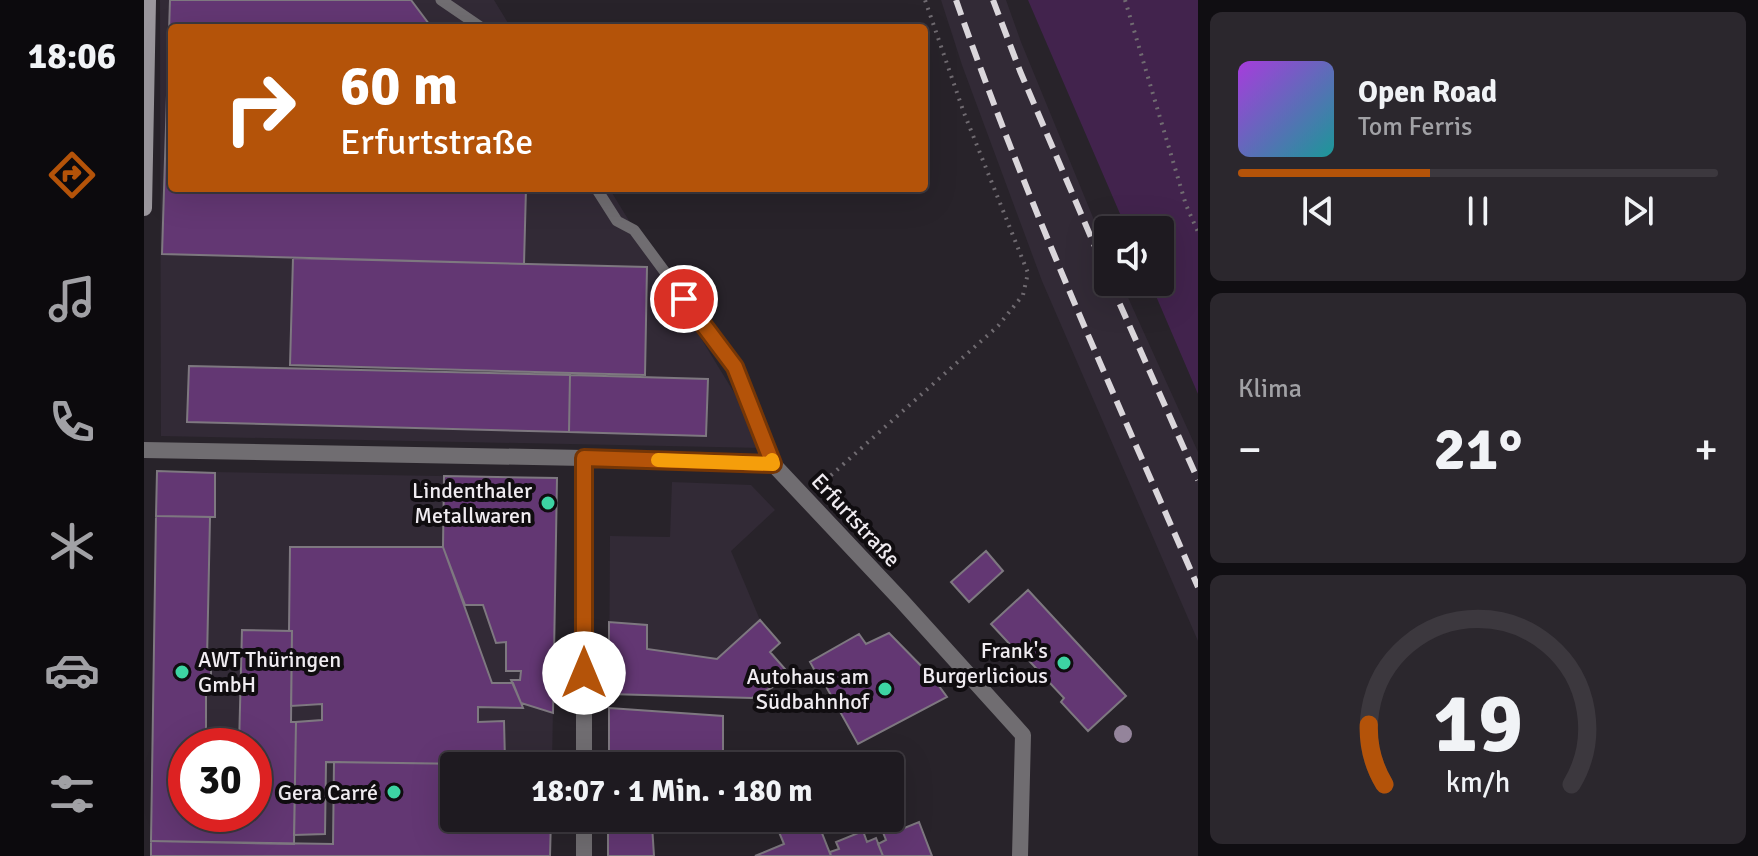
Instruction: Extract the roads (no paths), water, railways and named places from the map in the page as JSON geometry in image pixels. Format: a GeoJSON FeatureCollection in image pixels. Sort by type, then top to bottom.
{"type":"FeatureCollection","features":[{"type":"Feature","properties":{"kind":"main road"},"geometry":{"type":"LineString","coordinates":[[144,208],[148,0]]}},
{"type":"Feature","properties":{"kind":"street"},"geometry":{"type":"LineString","coordinates":[[144,450],[773,464]]}},
{"type":"Feature","properties":{"kind":"street"},"geometry":{"type":"LineString","coordinates":[[584,458],[584,752]]}},
{"type":"Feature","properties":{"kind":"street","name":"Erfurtstraße"},"geometry":{"type":"LineString","coordinates":[[773,464],[1023,735],[1020,856]]}},
{"type":"Feature","properties":{"kind":"street"},"geometry":{"type":"LineString","coordinates":[[584,832],[584,856]]}},
{"type":"Feature","properties":{"kind":"lane"},"geometry":{"type":"LineString","coordinates":[[441,0],[476,24]]}},
{"type":"Feature","properties":{"kind":"lane"},"geometry":{"type":"LineString","coordinates":[[599,192],[617,221],[634,230],[735,367],[773,464]]}},
{"type":"Feature","properties":{"kind":"railway"},"geometry":{"type":"LineString","coordinates":[[956,0],[1041,223],[1198,587]]}},
{"type":"Feature","properties":{"kind":"railway"},"geometry":{"type":"LineString","coordinates":[[993,0],[1094,244]]}},
{"type":"Feature","properties":{"kind":"railway"},"geometry":{"type":"LineString","coordinates":[[1116,296],[1198,480]]}},
{"type":"Feature","properties":{"kind":"place","name":"Lindenthaler Metallwaren"},"geometry":{"type":"Point","coordinates":[548,503]}},
{"type":"Feature","properties":{"kind":"place","name":"Frank's Burgerlicious"},"geometry":{"type":"Point","coordinates":[1064,663]}},
{"type":"Feature","properties":{"kind":"place","name":"AWT Thüringen GmbH"},"geometry":{"type":"Point","coordinates":[182,672]}},
{"type":"Feature","properties":{"kind":"place","name":"Autohaus am Südbahnhof"},"geometry":{"type":"Point","coordinates":[885,689]}},
{"type":"Feature","properties":{"kind":"place","name":"Gera Carré"},"geometry":{"type":"Point","coordinates":[394,792]}}]}
